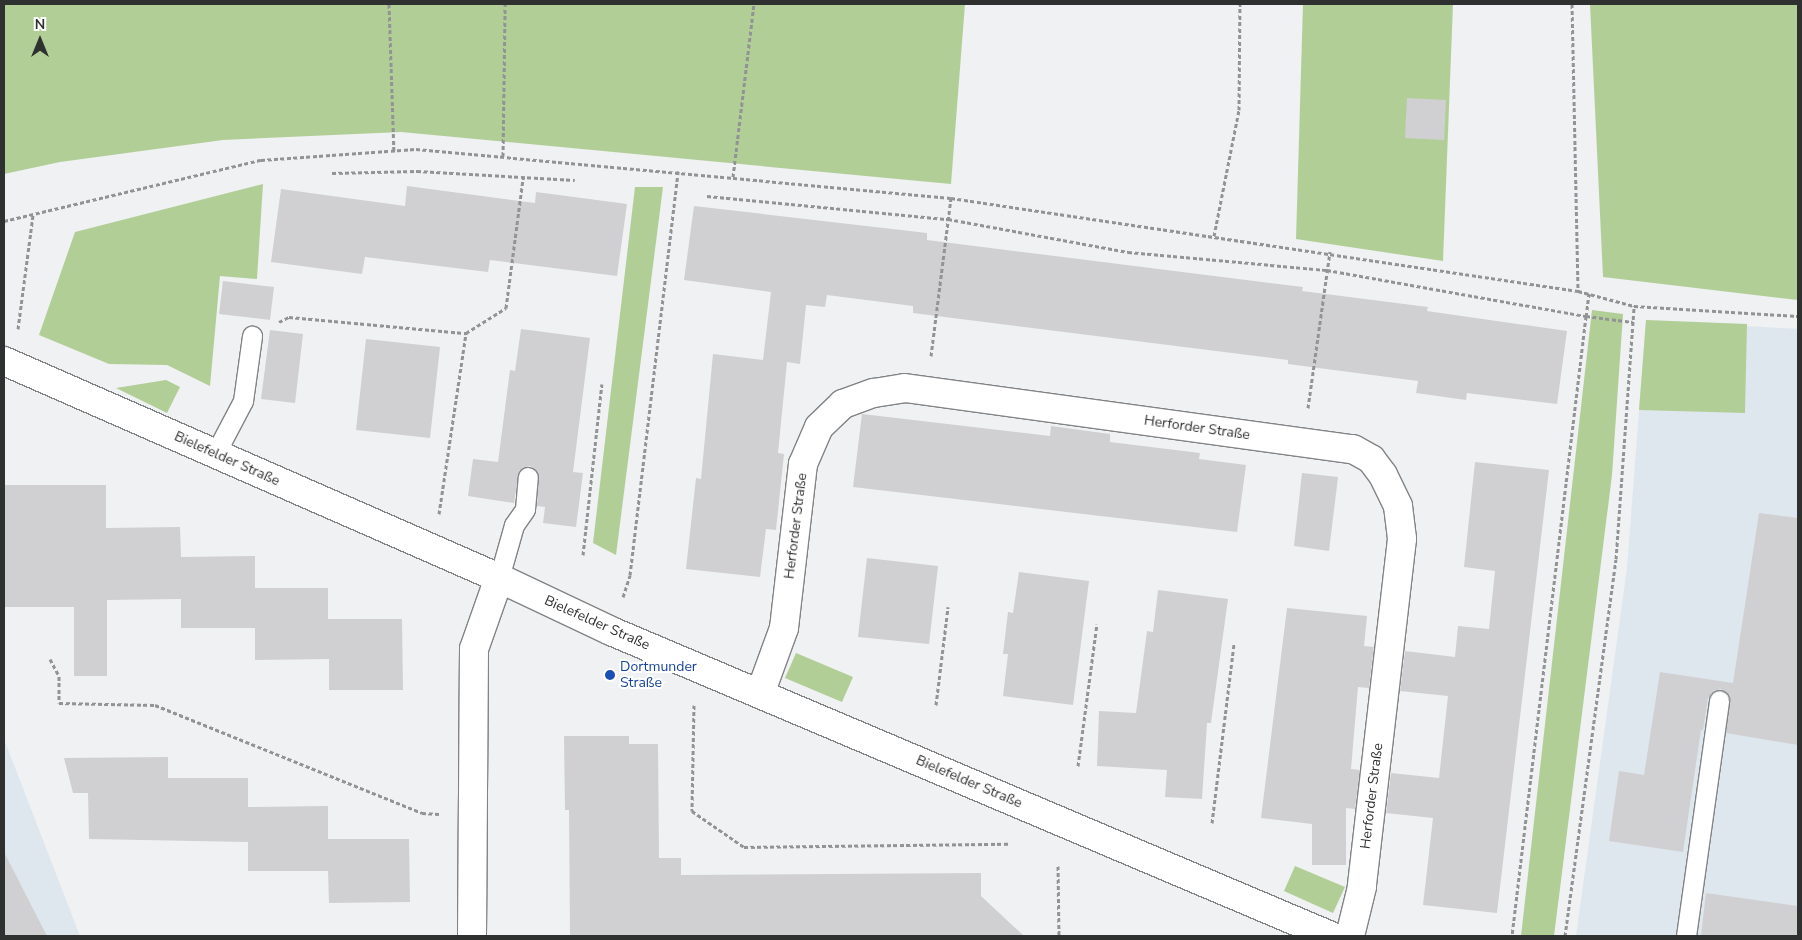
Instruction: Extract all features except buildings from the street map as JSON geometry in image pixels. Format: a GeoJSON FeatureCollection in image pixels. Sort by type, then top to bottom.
{"type":"FeatureCollection","features":[{"type":"Feature","properties":{"kind":"street","name":"Bielefelder Straße"},"geometry":{"type":"LineString","coordinates":[[9,363],[499,578],[611,631],[1331,936]]}},
{"type":"Feature","properties":{"kind":"street","name":"Herforder Straße"},"geometry":{"type":"LineString","coordinates":[[760,694],[784,628],[803,464],[819,427],[843,404],[874,393],[904,388],[1353,449],[1371,459],[1383,475],[1398,506],[1402,539],[1362,887],[1350,936]]}},
{"type":"Feature","properties":{"kind":"street"},"geometry":{"type":"LineString","coordinates":[[472,936],[474,649],[499,578]]}},
{"type":"Feature","properties":{"kind":"lane"},"geometry":{"type":"LineString","coordinates":[[215,454],[243,401],[252,336]]}},
{"type":"Feature","properties":{"kind":"lane"},"geometry":{"type":"LineString","coordinates":[[499,578],[514,524],[525,509],[528,477]]}},
{"type":"Feature","properties":{"kind":"lane"},"geometry":{"type":"LineString","coordinates":[[1686,936],[1719,700]]}},
{"type":"Feature","properties":{"kind":"path"},"geometry":{"type":"LineString","coordinates":[[389,4],[394,151]]}},
{"type":"Feature","properties":{"kind":"path"},"geometry":{"type":"LineString","coordinates":[[503,156],[505,4]]}},
{"type":"Feature","properties":{"kind":"path"},"geometry":{"type":"LineString","coordinates":[[734,177],[754,4]]}},
{"type":"Feature","properties":{"kind":"path"},"geometry":{"type":"LineString","coordinates":[[1214,236],[1240,110],[1240,4]]}},
{"type":"Feature","properties":{"kind":"path"},"geometry":{"type":"LineString","coordinates":[[1572,4],[1578,291]]}},
{"type":"Feature","properties":{"kind":"path"},"geometry":{"type":"LineString","coordinates":[[4,221],[262,160],[394,151],[503,156],[951,198],[1330,252],[1578,291],[1634,306],[1798,316]]}},
{"type":"Feature","properties":{"kind":"path"},"geometry":{"type":"LineString","coordinates":[[332,174],[417,171],[575,180]]}},
{"type":"Feature","properties":{"kind":"path"},"geometry":{"type":"LineString","coordinates":[[611,631],[630,575],[678,171]]}},
{"type":"Feature","properties":{"kind":"path"},"geometry":{"type":"LineString","coordinates":[[252,336],[289,317],[466,333],[506,308],[522,178]]}},
{"type":"Feature","properties":{"kind":"path"},"geometry":{"type":"LineString","coordinates":[[927,391],[951,198]]}},
{"type":"Feature","properties":{"kind":"path"},"geometry":{"type":"LineString","coordinates":[[9,363],[33,215]]}},
{"type":"Feature","properties":{"kind":"path"},"geometry":{"type":"LineString","coordinates":[[1303,442],[1330,252]]}},
{"type":"Feature","properties":{"kind":"path"},"geometry":{"type":"LineString","coordinates":[[1589,293],[1586,316],[1633,322]]}},
{"type":"Feature","properties":{"kind":"path"},"geometry":{"type":"LineString","coordinates":[[1565,936],[1616,559],[1634,306]]}},
{"type":"Feature","properties":{"kind":"path"},"geometry":{"type":"LineString","coordinates":[[433,549],[466,333]]}},
{"type":"Feature","properties":{"kind":"path"},"geometry":{"type":"LineString","coordinates":[[584,555],[602,384]]}},
{"type":"Feature","properties":{"kind":"path"},"geometry":{"type":"LineString","coordinates":[[936,705],[948,607]]}},
{"type":"Feature","properties":{"kind":"path"},"geometry":{"type":"LineString","coordinates":[[1078,766],[1097,624]]}},
{"type":"Feature","properties":{"kind":"path"},"geometry":{"type":"LineString","coordinates":[[1212,823],[1234,643]]}},
{"type":"Feature","properties":{"kind":"path"},"geometry":{"type":"LineString","coordinates":[[50,659],[59,676],[59,703],[155,705],[422,813],[472,814]]}},
{"type":"Feature","properties":{"kind":"path"},"geometry":{"type":"LineString","coordinates":[[694,704],[692,811],[744,847],[1008,844]]}},
{"type":"Feature","properties":{"kind":"path"},"geometry":{"type":"LineString","coordinates":[[1058,866],[1059,936]]}},
{"type":"Feature","properties":{"kind":"shaded area"},"geometry":{"type":"Polygon","coordinates":[[[1646,320],[1798,329],[1798,936],[1576,936],[1627,568],[1646,320]]]}},
{"type":"Feature","properties":{"kind":"shaded area"},"geometry":{"type":"Polygon","coordinates":[[[4,739],[80,936],[4,936],[4,739]]]}},
{"type":"Feature","properties":{"kind":"green space"},"geometry":{"type":"Polygon","coordinates":[[[4,4],[965,4],[951,184],[401,132],[223,140],[60,162],[4,174],[4,4]]]}},
{"type":"Feature","properties":{"kind":"green space"},"geometry":{"type":"Polygon","coordinates":[[[1303,4],[1453,4],[1443,261],[1296,239],[1303,4]]]}},
{"type":"Feature","properties":{"kind":"green space"},"geometry":{"type":"Polygon","coordinates":[[[1590,4],[1798,4],[1798,300],[1603,277],[1590,4]]]}},
{"type":"Feature","properties":{"kind":"green space"},"geometry":{"type":"Polygon","coordinates":[[[263,184],[257,279],[220,276],[210,386],[167,365],[109,364],[39,335],[75,232],[263,184]]]}},
{"type":"Feature","properties":{"kind":"green space"},"geometry":{"type":"Polygon","coordinates":[[[635,187],[663,187],[616,555],[593,543],[635,187]]]}},
{"type":"Feature","properties":{"kind":"green space"},"geometry":{"type":"Polygon","coordinates":[[[1592,310],[1623,314],[1612,475],[1554,936],[1521,936],[1592,310]]]}},
{"type":"Feature","properties":{"kind":"green space"},"geometry":{"type":"Polygon","coordinates":[[[1646,320],[1747,324],[1745,413],[1639,410],[1646,320]]]}},
{"type":"Feature","properties":{"kind":"green space"},"geometry":{"type":"Polygon","coordinates":[[[166,380],[180,387],[167,413],[116,388],[166,380]]]}},
{"type":"Feature","properties":{"kind":"green space"},"geometry":{"type":"Polygon","coordinates":[[[796,653],[853,677],[842,702],[785,678],[796,653]]]}},
{"type":"Feature","properties":{"kind":"green space"},"geometry":{"type":"Polygon","coordinates":[[[1295,866],[1345,887],[1333,913],[1284,891],[1295,866]]]}},
{"type":"Feature","properties":{"kind":"place","name":"Dortmunder Straße"},"geometry":{"type":"Point","coordinates":[610,675]}}]}
